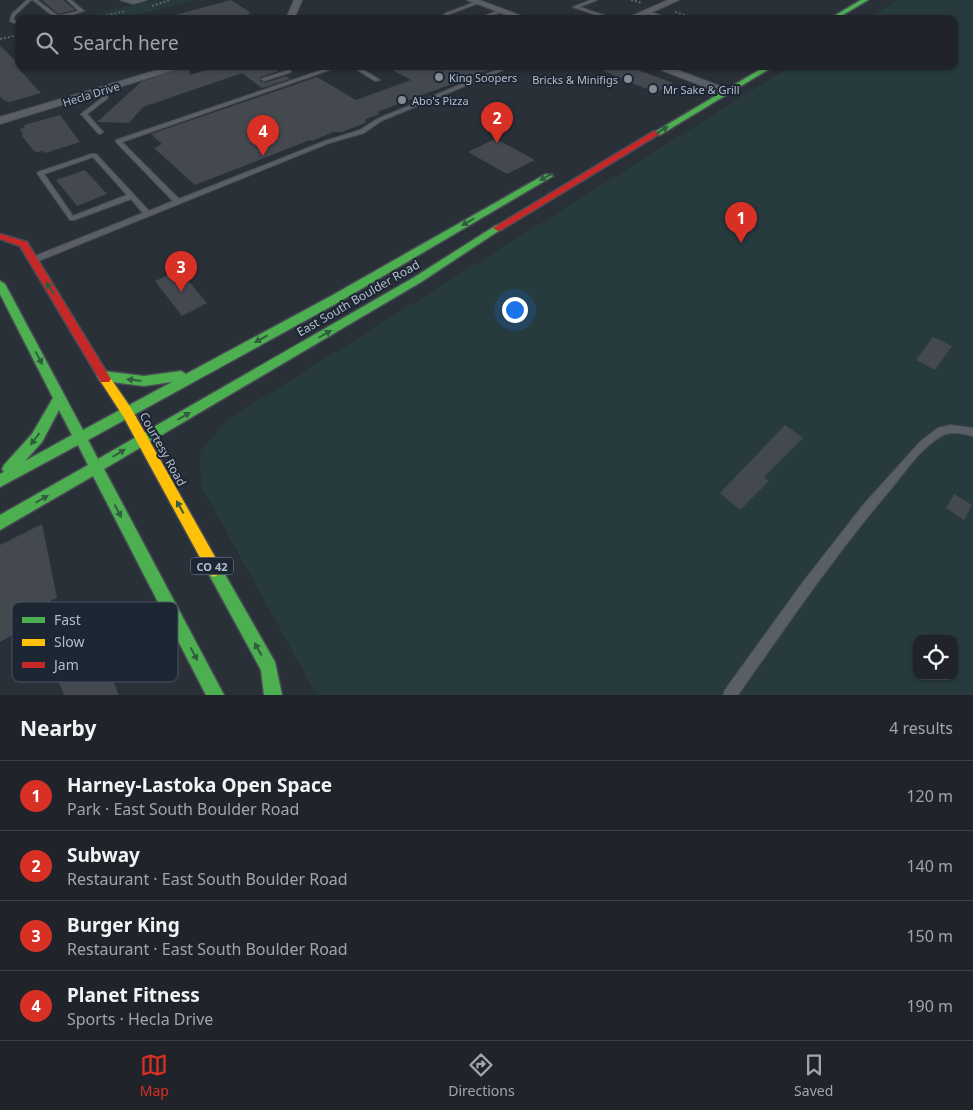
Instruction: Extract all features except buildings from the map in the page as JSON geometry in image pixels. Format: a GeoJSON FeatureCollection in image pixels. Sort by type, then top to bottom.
{"type":"FeatureCollection","features":[{"type":"Feature","properties":{"kind":"main road"},"geometry":{"type":"LineString","coordinates":[[839,15],[865,0]]}},
{"type":"Feature","properties":{"kind":"main road"},"geometry":{"type":"LineString","coordinates":[[859,15],[878,4]]}},
{"type":"Feature","properties":{"kind":"main road","name":"East South Boulder Road"},"geometry":{"type":"LineString","coordinates":[[0,523],[417,280],[528,209],[764,70]]}},
{"type":"Feature","properties":{"kind":"main road"},"geometry":{"type":"LineString","coordinates":[[697,94],[725,78]]}},
{"type":"Feature","properties":{"kind":"main road","name":"East South Boulder Road"},"geometry":{"type":"LineString","coordinates":[[0,481],[335,299],[562,168]]}},
{"type":"Feature","properties":{"kind":"main road"},"geometry":{"type":"LineString","coordinates":[[1,236],[9,251]]}},
{"type":"Feature","properties":{"kind":"main road","name":"Courtesy Road"},"geometry":{"type":"LineString","coordinates":[[1,236],[24,244],[103,376],[127,412],[269,668],[273,695]]}},
{"type":"Feature","properties":{"kind":"main road"},"geometry":{"type":"LineString","coordinates":[[19,262],[33,260]]}},
{"type":"Feature","properties":{"kind":"main road"},"geometry":{"type":"LineString","coordinates":[[0,284],[166,602]]}},
{"type":"Feature","properties":{"kind":"main road"},"geometry":{"type":"LineString","coordinates":[[103,376],[144,381],[200,373]]}},
{"type":"Feature","properties":{"kind":"main road"},"geometry":{"type":"LineString","coordinates":[[0,481],[37,438],[60,398]]}},
{"type":"Feature","properties":{"kind":"main road"},"geometry":{"type":"LineString","coordinates":[[178,624],[215,695]]}},
{"type":"Feature","properties":{"kind":"street"},"geometry":{"type":"LineString","coordinates":[[124,0],[133,2],[143,0]]}},
{"type":"Feature","properties":{"kind":"street"},"geometry":{"type":"LineString","coordinates":[[293,15],[298,0]]}},
{"type":"Feature","properties":{"kind":"street"},"geometry":{"type":"LineString","coordinates":[[639,15],[675,0]]}},
{"type":"Feature","properties":{"kind":"street"},"geometry":{"type":"LineString","coordinates":[[475,1],[515,15]]}},
{"type":"Feature","properties":{"kind":"street","name":"Hecla Drive"},"geometry":{"type":"LineString","coordinates":[[0,121],[168,70]]}},
{"type":"Feature","properties":{"kind":"street"},"geometry":{"type":"LineString","coordinates":[[667,70],[727,92]]}},
{"type":"Feature","properties":{"kind":"lane"},"geometry":{"type":"LineString","coordinates":[[15,22],[11,20],[13,15],[29,0],[43,0]]}},
{"type":"Feature","properties":{"kind":"lane"},"geometry":{"type":"LineString","coordinates":[[35,0],[53,15]]}},
{"type":"Feature","properties":{"kind":"lane"},"geometry":{"type":"LineString","coordinates":[[68,15],[82,11],[69,0]]}},
{"type":"Feature","properties":{"kind":"lane"},"geometry":{"type":"LineString","coordinates":[[595,0],[575,7],[600,15]]}},
{"type":"Feature","properties":{"kind":"lane"},"geometry":{"type":"LineString","coordinates":[[446,14],[475,1]]}},
{"type":"Feature","properties":{"kind":"lane"},"geometry":{"type":"LineString","coordinates":[[489,15],[502,10]]}},
{"type":"Feature","properties":{"kind":"lane"},"geometry":{"type":"LineString","coordinates":[[646,12],[656,15]]}},
{"type":"Feature","properties":{"kind":"lane"},"geometry":{"type":"LineString","coordinates":[[178,202],[118,141],[327,70]]}},
{"type":"Feature","properties":{"kind":"lane"},"geometry":{"type":"LineString","coordinates":[[361,70],[377,80]]}},
{"type":"Feature","properties":{"kind":"lane"},"geometry":{"type":"LineString","coordinates":[[33,260],[327,142],[374,126],[379,120],[501,70]]}},
{"type":"Feature","properties":{"kind":"lane"},"geometry":{"type":"LineString","coordinates":[[264,79],[289,71],[295,75]]}},
{"type":"Feature","properties":{"kind":"lane"},"geometry":{"type":"LineString","coordinates":[[100,132],[84,114],[105,98],[101,90]]}},
{"type":"Feature","properties":{"kind":"lane"},"geometry":{"type":"LineString","coordinates":[[132,196],[72,219],[40,173],[94,155],[132,196],[148,214]]}},
{"type":"Feature","properties":{"kind":"lane"},"geometry":{"type":"LineString","coordinates":[[730,695],[799,597],[864,512],[897,474],[937,434],[952,428],[973,432]]}},
{"type":"Feature","properties":{"kind":"path"},"geometry":{"type":"LineString","coordinates":[[675,13],[683,15]]}},
{"type":"Feature","properties":{"kind":"path"},"geometry":{"type":"LineString","coordinates":[[0,39],[15,36]]}},
{"type":"Feature","properties":{"kind":"green space"},"geometry":{"type":"Polygon","coordinates":[[[155,0],[199,0],[135,15],[92,15],[155,0]]]}},
{"type":"Feature","properties":{"kind":"green space"},"geometry":{"type":"Polygon","coordinates":[[[897,0],[973,0],[973,695],[317,695],[201,486],[200,451],[229,419],[785,70],[958,70],[958,15],[873,15],[897,0]]]}},
{"type":"Feature","properties":{"kind":"traffic: fast"},"geometry":{"type":"LineString","coordinates":[[839,15],[865,0]]}},
{"type":"Feature","properties":{"kind":"traffic: fast"},"geometry":{"type":"LineString","coordinates":[[657,133],[764,70]]}},
{"type":"Feature","properties":{"kind":"traffic: fast"},"geometry":{"type":"LineString","coordinates":[[0,481],[335,299],[549,176]]}},
{"type":"Feature","properties":{"kind":"traffic: fast"},"geometry":{"type":"LineString","coordinates":[[0,523],[417,280],[498,228]]}},
{"type":"Feature","properties":{"kind":"traffic: fast"},"geometry":{"type":"LineString","coordinates":[[0,284],[166,602]]}},
{"type":"Feature","properties":{"kind":"traffic: fast"},"geometry":{"type":"LineString","coordinates":[[103,376],[144,381],[181,376]]}},
{"type":"Feature","properties":{"kind":"traffic: fast"},"geometry":{"type":"LineString","coordinates":[[9,469],[37,438],[60,397]]}},
{"type":"Feature","properties":{"kind":"traffic: fast"},"geometry":{"type":"LineString","coordinates":[[214,569],[269,668],[273,695]]}},
{"type":"Feature","properties":{"kind":"traffic: fast"},"geometry":{"type":"LineString","coordinates":[[178,624],[215,695]]}},
{"type":"Feature","properties":{"kind":"traffic: slow"},"geometry":{"type":"LineString","coordinates":[[105,379],[127,412],[214,569]]}},
{"type":"Feature","properties":{"kind":"traffic: jam"},"geometry":{"type":"LineString","coordinates":[[498,228],[657,133]]}},
{"type":"Feature","properties":{"kind":"traffic: jam"},"geometry":{"type":"LineString","coordinates":[[2,236],[24,244],[105,379]]}},
{"type":"Feature","properties":{"kind":"place","name":"King Soopers"},"geometry":{"type":"Point","coordinates":[439,77]}},
{"type":"Feature","properties":{"kind":"place","name":"Bricks & Minifigs"},"geometry":{"type":"Point","coordinates":[628,79]}},
{"type":"Feature","properties":{"kind":"place","name":"Mr Sake & Grill"},"geometry":{"type":"Point","coordinates":[653,89]}},
{"type":"Feature","properties":{"kind":"place","name":"Abo's Pizza"},"geometry":{"type":"Point","coordinates":[402,100]}},
{"type":"Feature","properties":{"kind":"place","name":"Subway"},"geometry":{"type":"Point","coordinates":[497,143]}},
{"type":"Feature","properties":{"kind":"place","name":"Planet Fitness"},"geometry":{"type":"Point","coordinates":[263,156]}},
{"type":"Feature","properties":{"kind":"place","name":"Harney-Lastoka Open Space"},"geometry":{"type":"Point","coordinates":[741,243]}},
{"type":"Feature","properties":{"kind":"place","name":"Burger King"},"geometry":{"type":"Point","coordinates":[181,292]}}]}
